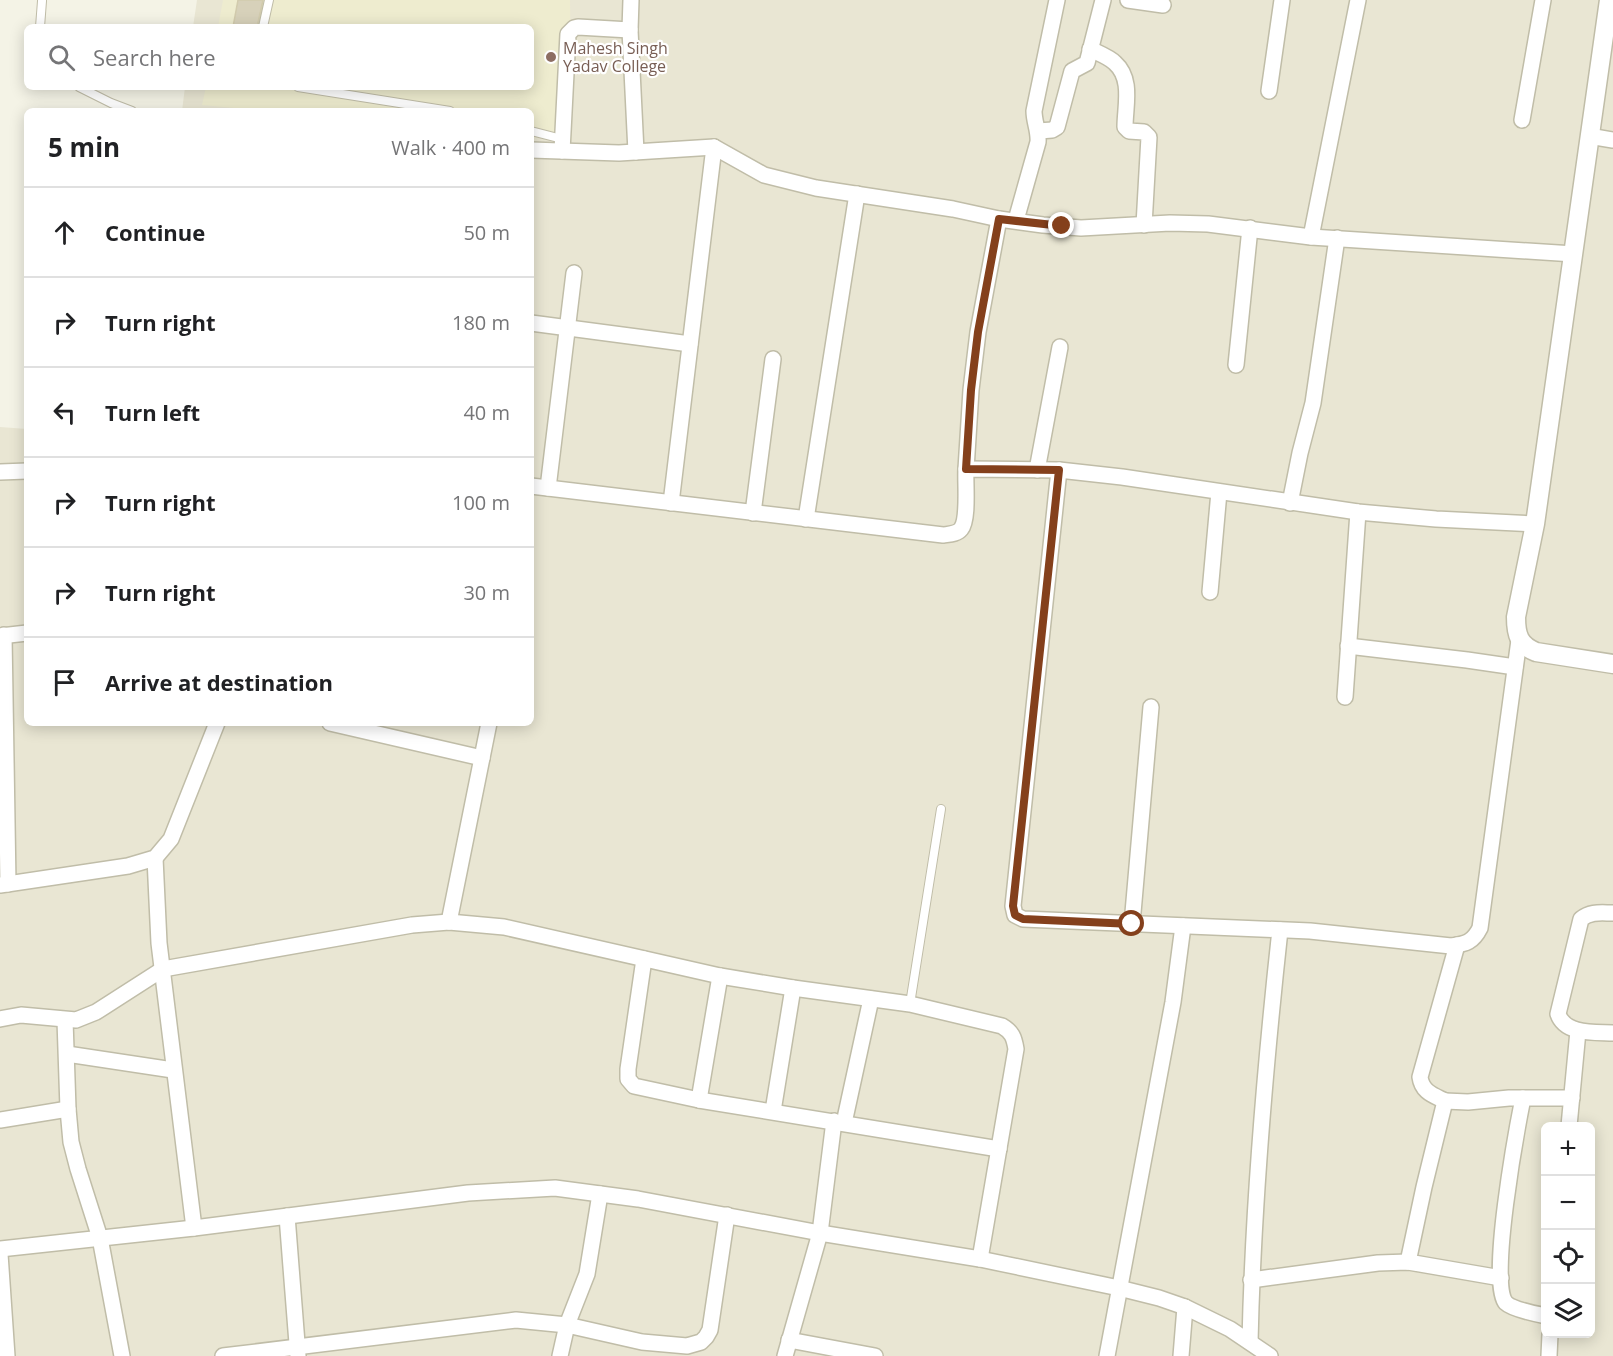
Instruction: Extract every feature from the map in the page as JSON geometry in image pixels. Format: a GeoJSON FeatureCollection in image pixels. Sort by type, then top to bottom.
{"type":"FeatureCollection","features":[{"type":"Feature","properties":{"kind":"street"},"geometry":{"type":"LineString","coordinates":[[631,0],[630,30],[636,152]]}},
{"type":"Feature","properties":{"kind":"street"},"geometry":{"type":"LineString","coordinates":[[1016,220],[1036,154],[1039,131],[1034,111],[1057,0]]}},
{"type":"Feature","properties":{"kind":"street"},"geometry":{"type":"LineString","coordinates":[[1039,131],[1052,130],[1057,126],[1072,71],[1085,65],[1103,0]]}},
{"type":"Feature","properties":{"kind":"street"},"geometry":{"type":"LineString","coordinates":[[1128,0],[1163,5]]}},
{"type":"Feature","properties":{"kind":"street"},"geometry":{"type":"LineString","coordinates":[[1269,91],[1282,0]]}},
{"type":"Feature","properties":{"kind":"street"},"geometry":{"type":"LineString","coordinates":[[1311,237],[1358,0]]}},
{"type":"Feature","properties":{"kind":"street"},"geometry":{"type":"LineString","coordinates":[[1522,120],[1543,0]]}},
{"type":"Feature","properties":{"kind":"street"},"geometry":{"type":"LineString","coordinates":[[1059,470],[1013,906],[1015,915],[1023,919],[1280,930],[1457,945],[1465,945],[1474,940],[1480,928],[1519,640],[1516,617],[1535,524],[1589,136],[1610,8]]}},
{"type":"Feature","properties":{"kind":"street"},"geometry":{"type":"LineString","coordinates":[[562,145],[568,34],[578,27],[630,30]]}},
{"type":"Feature","properties":{"kind":"street"},"geometry":{"type":"LineString","coordinates":[[1090,49],[1114,61],[1122,70],[1127,97],[1125,126],[1129,131],[1143,132],[1149,137],[1144,225]]}},
{"type":"Feature","properties":{"kind":"street"},"geometry":{"type":"LineString","coordinates":[[1589,136],[1613,140]]}},
{"type":"Feature","properties":{"kind":"street"},"geometry":{"type":"LineString","coordinates":[[534,150],[562,145],[636,152],[714,147],[764,175],[816,188],[953,209],[999,219],[1081,228],[1199,224],[1250,228],[1311,237],[1574,254]]}},
{"type":"Feature","properties":{"kind":"street"},"geometry":{"type":"LineString","coordinates":[[671,503],[714,147]]}},
{"type":"Feature","properties":{"kind":"street"},"geometry":{"type":"LineString","coordinates":[[806,519],[856,194]]}},
{"type":"Feature","properties":{"kind":"street"},"geometry":{"type":"LineString","coordinates":[[534,486],[943,535],[954,534],[962,529],[965,519],[971,390],[978,332],[999,219]]}},
{"type":"Feature","properties":{"kind":"street"},"geometry":{"type":"LineString","coordinates":[[1236,365],[1250,228]]}},
{"type":"Feature","properties":{"kind":"street"},"geometry":{"type":"LineString","coordinates":[[1290,502],[1313,403],[1337,238]]}},
{"type":"Feature","properties":{"kind":"street"},"geometry":{"type":"LineString","coordinates":[[548,488],[574,273]]}},
{"type":"Feature","properties":{"kind":"street"},"geometry":{"type":"LineString","coordinates":[[534,322],[690,344]]}},
{"type":"Feature","properties":{"kind":"street"},"geometry":{"type":"LineString","coordinates":[[1037,470],[1060,347]]}},
{"type":"Feature","properties":{"kind":"street"},"geometry":{"type":"LineString","coordinates":[[753,513],[773,359]]}},
{"type":"Feature","properties":{"kind":"street"},"geometry":{"type":"LineString","coordinates":[[966,469],[1059,470],[1122,477],[1358,512],[1535,524]]}},
{"type":"Feature","properties":{"kind":"street"},"geometry":{"type":"LineString","coordinates":[[0,472],[24,471]]}},
{"type":"Feature","properties":{"kind":"street"},"geometry":{"type":"LineString","coordinates":[[1210,592],[1219,492]]}},
{"type":"Feature","properties":{"kind":"street"},"geometry":{"type":"LineString","coordinates":[[1345,698],[1358,512]]}},
{"type":"Feature","properties":{"kind":"street"},"geometry":{"type":"LineString","coordinates":[[24,633],[2,635],[4,885],[128,866],[155,858],[171,839],[216,726]]}},
{"type":"Feature","properties":{"kind":"street"},"geometry":{"type":"LineString","coordinates":[[1519,640],[1525,648],[1536,652],[1613,664]]}},
{"type":"Feature","properties":{"kind":"street"},"geometry":{"type":"LineString","coordinates":[[1348,646],[1515,667]]}},
{"type":"Feature","properties":{"kind":"street"},"geometry":{"type":"LineString","coordinates":[[1132,924],[1151,707]]}},
{"type":"Feature","properties":{"kind":"street"},"geometry":{"type":"LineString","coordinates":[[343,726],[482,758]]}},
{"type":"Feature","properties":{"kind":"street"},"geometry":{"type":"LineString","coordinates":[[449,922],[488,726]]}},
{"type":"Feature","properties":{"kind":"street"},"geometry":{"type":"LineString","coordinates":[[155,858],[159,943],[194,1228]]}},
{"type":"Feature","properties":{"kind":"street"},"geometry":{"type":"LineString","coordinates":[[1613,913],[1596,912],[1581,919],[1577,927],[1558,1014],[1560,1020],[1578,1031],[1613,1033]]}},
{"type":"Feature","properties":{"kind":"street"},"geometry":{"type":"LineString","coordinates":[[0,1019],[21,1015],[76,1020],[96,1012],[163,969],[412,925],[449,922],[504,927],[720,976],[910,1004],[1002,1026],[1015,1039],[1016,1049],[980,1259]]}},
{"type":"Feature","properties":{"kind":"street"},"geometry":{"type":"LineString","coordinates":[[1107,1356],[1173,1002],[1184,926]]}},
{"type":"Feature","properties":{"kind":"street"},"geometry":{"type":"LineString","coordinates":[[1250,1342],[1251,1280],[1264,1090],[1280,930]]}},
{"type":"Feature","properties":{"kind":"street"},"geometry":{"type":"LineString","coordinates":[[1457,945],[1420,1077],[1421,1084],[1426,1091],[1445,1101],[1572,1098]]}},
{"type":"Feature","properties":{"kind":"street"},"geometry":{"type":"LineString","coordinates":[[644,959],[628,1069],[628,1079],[634,1086],[699,1100],[999,1149]]}},
{"type":"Feature","properties":{"kind":"street"},"geometry":{"type":"LineString","coordinates":[[699,1100],[720,976]]}},
{"type":"Feature","properties":{"kind":"street"},"geometry":{"type":"LineString","coordinates":[[772,1111],[793,988]]}},
{"type":"Feature","properties":{"kind":"street"},"geometry":{"type":"LineString","coordinates":[[785,1356],[820,1233],[839,1122],[871,999]]}},
{"type":"Feature","properties":{"kind":"street"},"geometry":{"type":"LineString","coordinates":[[65,1020],[71,1142],[100,1238],[123,1356]]}},
{"type":"Feature","properties":{"kind":"street"},"geometry":{"type":"LineString","coordinates":[[1569,1122],[1578,1031]]}},
{"type":"Feature","properties":{"kind":"street"},"geometry":{"type":"LineString","coordinates":[[67,1054],[173,1070]]}},
{"type":"Feature","properties":{"kind":"street"},"geometry":{"type":"LineString","coordinates":[[1523,1098],[1508,1178],[1501,1278],[1503,1297],[1509,1305],[1541,1315]]}},
{"type":"Feature","properties":{"kind":"street"},"geometry":{"type":"LineString","coordinates":[[1408,1262],[1445,1101]]}},
{"type":"Feature","properties":{"kind":"street"},"geometry":{"type":"LineString","coordinates":[[0,1120],[68,1109]]}},
{"type":"Feature","properties":{"kind":"street"},"geometry":{"type":"LineString","coordinates":[[0,1249],[194,1228],[468,1193],[555,1188],[638,1198],[820,1233],[980,1259],[1119,1288],[1185,1307],[1230,1329],[1270,1356]]}},
{"type":"Feature","properties":{"kind":"street"},"geometry":{"type":"LineString","coordinates":[[560,1356],[567,1325],[587,1274],[600,1194]]}},
{"type":"Feature","properties":{"kind":"street"},"geometry":{"type":"LineString","coordinates":[[223,1356],[298,1351],[516,1320],[567,1325],[641,1349],[687,1346],[701,1342],[710,1330],[727,1215]]}},
{"type":"Feature","properties":{"kind":"street"},"geometry":{"type":"LineString","coordinates":[[287,1216],[298,1351]]}},
{"type":"Feature","properties":{"kind":"street"},"geometry":{"type":"LineString","coordinates":[[0,1254],[7,1356]]}},
{"type":"Feature","properties":{"kind":"street"},"geometry":{"type":"LineString","coordinates":[[1251,1280],[1378,1263],[1408,1262],[1501,1278]]}},
{"type":"Feature","properties":{"kind":"street"},"geometry":{"type":"LineString","coordinates":[[1181,1356],[1185,1307]]}},
{"type":"Feature","properties":{"kind":"street"},"geometry":{"type":"LineString","coordinates":[[1549,1356],[1550,1338]]}},
{"type":"Feature","properties":{"kind":"street"},"geometry":{"type":"LineString","coordinates":[[789,1340],[872,1356]]}},
{"type":"Feature","properties":{"kind":"lane"},"geometry":{"type":"LineString","coordinates":[[264,24],[269,0]]}},
{"type":"Feature","properties":{"kind":"lane"},"geometry":{"type":"LineString","coordinates":[[40,24],[42,1]]}},
{"type":"Feature","properties":{"kind":"lane"},"geometry":{"type":"LineString","coordinates":[[85,90],[124,108]]}},
{"type":"Feature","properties":{"kind":"lane"},"geometry":{"type":"LineString","coordinates":[[317,90],[431,108]]}},
{"type":"Feature","properties":{"kind":"lane"},"geometry":{"type":"LineString","coordinates":[[534,132],[562,145]]}},
{"type":"Feature","properties":{"kind":"lane"},"geometry":{"type":"LineString","coordinates":[[910,1004],[941,808]]}},
{"type":"Feature","properties":{"kind":"shaded area"},"geometry":{"type":"Polygon","coordinates":[[[197,0],[1613,0],[1613,1356],[0,1356],[0,427],[24,429],[24,726],[534,726],[534,108],[182,108],[185,90],[534,90],[534,24],[193,24],[197,0]]]}},
{"type":"Feature","properties":{"kind":"shaded area","name":"Mahesh Singh Yadav College"},"geometry":{"type":"Polygon","coordinates":[[[223,0],[570,0],[572,141],[534,137],[534,108],[234,108],[202,105],[205,90],[534,90],[534,24],[219,24],[223,0]]]}},
{"type":"Feature","properties":{"kind":"building"},"geometry":{"type":"Polygon","coordinates":[[[238,0],[263,0],[258,24],[234,24],[238,0]]]}},
{"type":"Feature","properties":{"kind":"place","name":"Mahesh Singh Yadav College"},"geometry":{"type":"Point","coordinates":[551,57]}},
{"type":"Feature","properties":{"kind":"route"},"geometry":{"type":"LineString","coordinates":[[1062,226],[999,219],[978,332],[971,390],[966,469],[1059,470],[1013,906],[1015,915],[1023,919],[1132,924]]}}]}
